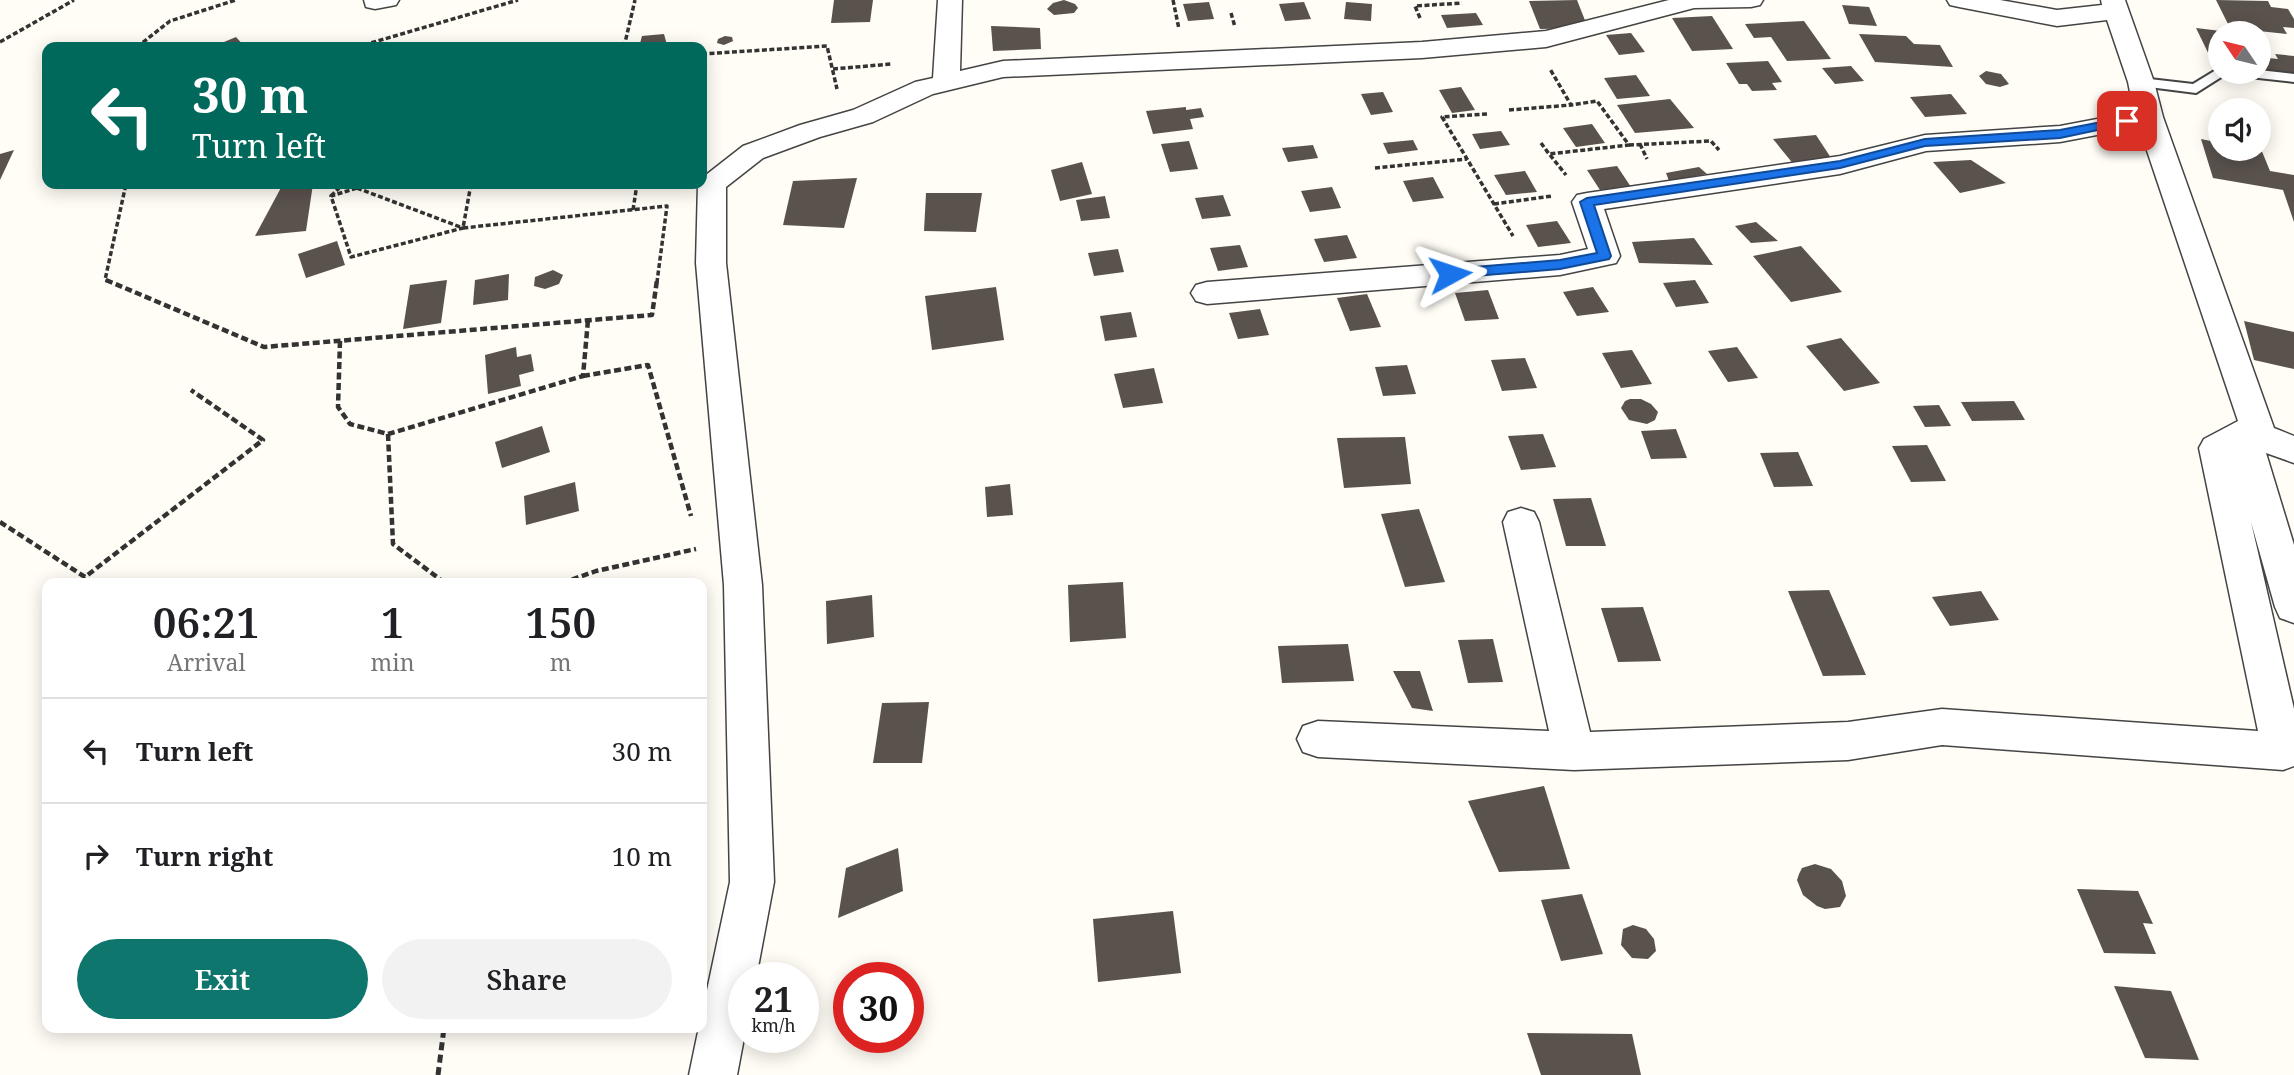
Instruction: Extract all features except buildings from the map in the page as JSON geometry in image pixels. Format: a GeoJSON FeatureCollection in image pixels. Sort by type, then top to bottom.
{"type":"FeatureCollection","features":[{"type":"Feature","properties":{"kind":"street"},"geometry":{"type":"LineString","coordinates":[[946,82],[950,0]]}},
{"type":"Feature","properties":{"kind":"street"},"geometry":{"type":"LineString","coordinates":[[713,1075],[752,882],[743,585],[711,263],[712,184],[753,152],[810,131],[863,116],[924,88],[1003,69],[1422,50],[1533,40],[1694,1],[1751,0]]}},
{"type":"Feature","properties":{"kind":"street"},"geometry":{"type":"LineString","coordinates":[[1959,0],[2057,18],[2115,5],[2251,434],[2294,607]]}},
{"type":"Feature","properties":{"kind":"street"},"geometry":{"type":"LineString","coordinates":[[1207,293],[1531,267],[1605,256],[1587,202],[1840,165],[1925,143],[2060,134],[2149,117]]}},
{"type":"Feature","properties":{"kind":"street"},"geometry":{"type":"LineString","coordinates":[[1318,739],[1574,751],[1847,741],[1942,727],[2283,751],[2216,448],[2251,434],[2294,450]]}},
{"type":"Feature","properties":{"kind":"street"},"geometry":{"type":"LineString","coordinates":[[1521,522],[1574,751]]}},
{"type":"Feature","properties":{"kind":"lane"},"geometry":{"type":"LineString","coordinates":[[2272,76],[2294,78]]}},
{"type":"Feature","properties":{"kind":"lane"},"geometry":{"type":"LineString","coordinates":[[2141,82],[2196,89],[2208,80]]}},
{"type":"Feature","properties":{"kind":"path"},"geometry":{"type":"LineString","coordinates":[[0,42],[74,0]]}},
{"type":"Feature","properties":{"kind":"path"},"geometry":{"type":"LineString","coordinates":[[143,42],[170,21],[236,0]]}},
{"type":"Feature","properties":{"kind":"path"},"geometry":{"type":"LineString","coordinates":[[374,42],[518,0]]}},
{"type":"Feature","properties":{"kind":"path"},"geometry":{"type":"LineString","coordinates":[[625,42],[635,0]]}},
{"type":"Feature","properties":{"kind":"path"},"geometry":{"type":"LineString","coordinates":[[1533,40],[1571,105]]}},
{"type":"Feature","properties":{"kind":"path"},"geometry":{"type":"LineString","coordinates":[[707,54],[827,46],[839,96]]}},
{"type":"Feature","properties":{"kind":"path"},"geometry":{"type":"LineString","coordinates":[[833,69],[897,64]]}},
{"type":"Feature","properties":{"kind":"path"},"geometry":{"type":"LineString","coordinates":[[1509,110],[1597,101],[1629,145]]}},
{"type":"Feature","properties":{"kind":"path"},"geometry":{"type":"LineString","coordinates":[[1487,114],[1442,117],[1531,267]]}},
{"type":"Feature","properties":{"kind":"path"},"geometry":{"type":"LineString","coordinates":[[1541,143],[1549,154],[1629,145],[1711,141],[1744,179]]}},
{"type":"Feature","properties":{"kind":"path"},"geometry":{"type":"LineString","coordinates":[[1375,168],[1467,159]]}},
{"type":"Feature","properties":{"kind":"path"},"geometry":{"type":"LineString","coordinates":[[125,189],[105,279],[264,347],[652,315],[667,206],[463,228],[351,257],[331,196],[334,189]]}},
{"type":"Feature","properties":{"kind":"path"},"geometry":{"type":"LineString","coordinates":[[331,196],[338,189]]}},
{"type":"Feature","properties":{"kind":"path"},"geometry":{"type":"LineString","coordinates":[[331,196],[354,189]]}},
{"type":"Feature","properties":{"kind":"path"},"geometry":{"type":"LineString","coordinates":[[360,189],[463,228]]}},
{"type":"Feature","properties":{"kind":"path"},"geometry":{"type":"LineString","coordinates":[[463,228],[470,189]]}},
{"type":"Feature","properties":{"kind":"path"},"geometry":{"type":"LineString","coordinates":[[633,210],[636,189]]}},
{"type":"Feature","properties":{"kind":"path"},"geometry":{"type":"LineString","coordinates":[[1494,204],[1554,195]]}},
{"type":"Feature","properties":{"kind":"path"},"geometry":{"type":"LineString","coordinates":[[583,376],[588,320]]}},
{"type":"Feature","properties":{"kind":"path"},"geometry":{"type":"LineString","coordinates":[[340,341],[338,407],[350,424],[388,434],[583,376],[648,365],[693,522]]}},
{"type":"Feature","properties":{"kind":"path"},"geometry":{"type":"LineString","coordinates":[[0,522],[85,578],[263,440],[191,390]]}},
{"type":"Feature","properties":{"kind":"path"},"geometry":{"type":"LineString","coordinates":[[388,434],[393,544],[438,578]]}},
{"type":"Feature","properties":{"kind":"path"},"geometry":{"type":"LineString","coordinates":[[576,578],[596,571],[701,549]]}},
{"type":"Feature","properties":{"kind":"path"},"geometry":{"type":"LineString","coordinates":[[438,1075],[444,1033]]}},
{"type":"Feature","properties":{"kind":"route"},"geometry":{"type":"LineString","coordinates":[[1450,274],[1560,265],[1605,256],[1587,202],[1840,165],[1925,143],[2060,134],[2127,121]]}}]}
